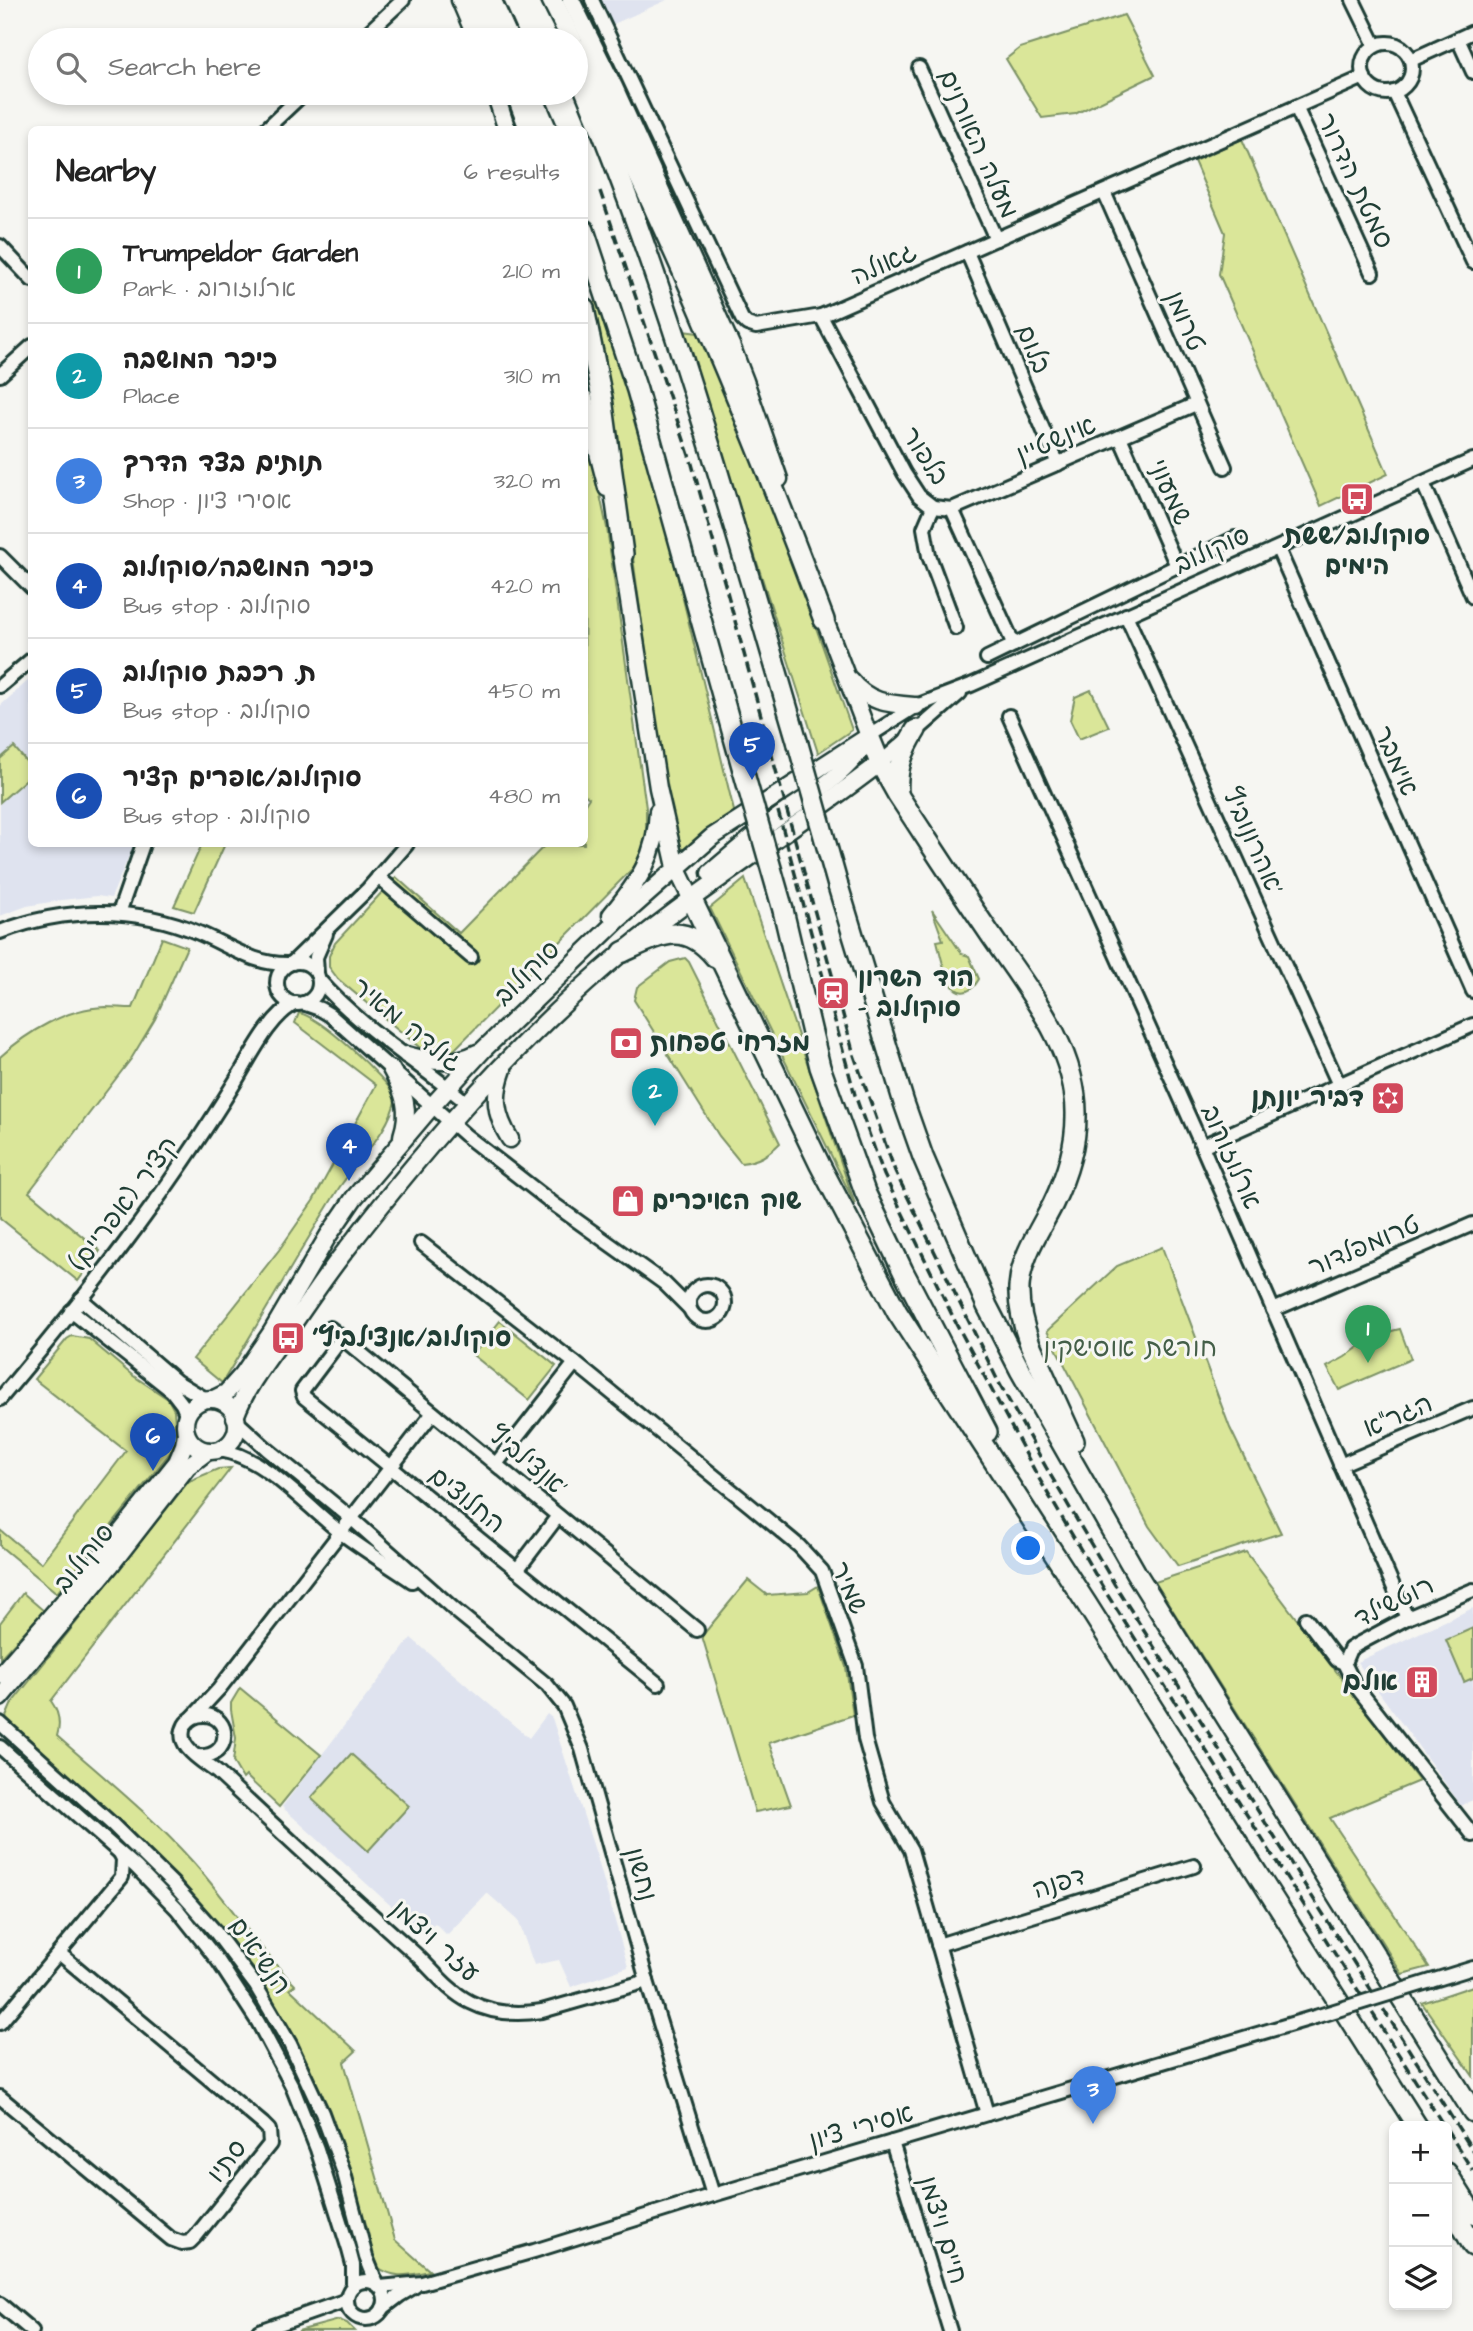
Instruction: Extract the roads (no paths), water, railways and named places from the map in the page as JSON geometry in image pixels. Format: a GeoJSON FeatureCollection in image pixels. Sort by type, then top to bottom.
{"type":"FeatureCollection","features":[{"type":"Feature","properties":{"kind":"highway"},"geometry":{"type":"LineString","coordinates":[[475,0],[488,28]]}},
{"type":"Feature","properties":{"kind":"highway"},"geometry":{"type":"LineString","coordinates":[[491,0],[504,28]]}},
{"type":"Feature","properties":{"kind":"highway"},"geometry":{"type":"LineString","coordinates":[[549,0],[560,28]]}},
{"type":"Feature","properties":{"kind":"highway"},"geometry":{"type":"LineString","coordinates":[[549,0],[565,28]]}},
{"type":"Feature","properties":{"kind":"highway"},"geometry":{"type":"LineString","coordinates":[[588,71],[648,192],[734,389],[777,492],[824,620]]}},
{"type":"Feature","properties":{"kind":"highway"},"geometry":{"type":"LineString","coordinates":[[588,96],[649,259],[709,438],[904,1104],[952,1227],[987,1306],[1020,1370],[1123,1551],[1473,2112]]}},
{"type":"Feature","properties":{"kind":"highway"},"geometry":{"type":"LineString","coordinates":[[521,105],[528,126]]}},
{"type":"Feature","properties":{"kind":"highway"},"geometry":{"type":"LineString","coordinates":[[536,105],[545,126]]}},
{"type":"Feature","properties":{"kind":"highway"},"geometry":{"type":"LineString","coordinates":[[588,242],[637,390],[783,910],[820,1067],[882,1229],[968,1397],[1086,1603]]}},
{"type":"Feature","properties":{"kind":"highway"},"geometry":{"type":"LineString","coordinates":[[588,328],[602,398],[623,554]]}},
{"type":"Feature","properties":{"kind":"highway"},"geometry":{"type":"LineString","coordinates":[[898,795],[898,765],[916,730]]}},
{"type":"Feature","properties":{"kind":"highway"},"geometry":{"type":"LineString","coordinates":[[869,736],[898,795],[1038,1006],[1062,1050],[1070,1072],[1076,1115],[1070,1158],[1053,1203],[1027,1253],[1021,1272],[1019,1303],[1030,1344],[1123,1551]]}},
{"type":"Feature","properties":{"kind":"highway"},"geometry":{"type":"LineString","coordinates":[[691,898],[877,1277],[932,1368],[1086,1603],[1414,2121]]}},
{"type":"Feature","properties":{"kind":"highway"},"geometry":{"type":"LineString","coordinates":[[623,952],[663,935],[679,934],[699,941],[729,975]]}},
{"type":"Feature","properties":{"kind":"highway"},"geometry":{"type":"LineString","coordinates":[[1333,1994],[1403,2121]]}},
{"type":"Feature","properties":{"kind":"highway"},"geometry":{"type":"LineString","coordinates":[[1413,2016],[1473,2102]]}},
{"type":"Feature","properties":{"kind":"highway"},"geometry":{"type":"LineString","coordinates":[[1452,2181],[1473,2214]]}},
{"type":"Feature","properties":{"kind":"highway"},"geometry":{"type":"LineString","coordinates":[[1452,2208],[1473,2246]]}},
{"type":"Feature","properties":{"kind":"main road"},"geometry":{"type":"LineString","coordinates":[[460,0],[472,28]]}},
{"type":"Feature","properties":{"kind":"main road"},"geometry":{"type":"LineString","coordinates":[[571,0],[585,28]]}},
{"type":"Feature","properties":{"kind":"main road"},"geometry":{"type":"LineString","coordinates":[[588,34],[740,369],[765,437],[824,620],[869,736],[845,769],[701,880],[691,898]]}},
{"type":"Feature","properties":{"kind":"main road"},"geometry":{"type":"LineString","coordinates":[[499,105],[506,126]]}},
{"type":"Feature","properties":{"kind":"main road"},"geometry":{"type":"LineString","coordinates":[[588,414],[623,554],[659,788],[676,867],[691,898]]}},
{"type":"Feature","properties":{"kind":"main road"},"geometry":{"type":"LineString","coordinates":[[846,675],[856,688],[872,699],[886,704],[916,706]]}},
{"type":"Feature","properties":{"kind":"main road","name":"סוקולוב"},"geometry":{"type":"LineString","coordinates":[[211,1400],[226,1393],[243,1374],[284,1313],[338,1221],[400,1142],[483,1050],[676,867],[712,837],[869,736]]}},
{"type":"Feature","properties":{"kind":"main road","name":"סוקולוב"},"geometry":{"type":"LineString","coordinates":[[236,1419],[245,1393],[315,1291],[376,1211],[451,1123],[541,1025],[623,952],[691,898],[880,763]]}},
{"type":"Feature","properties":{"kind":"main road"},"geometry":{"type":"LineString","coordinates":[[575,961],[630,891],[650,859],[656,841],[659,788]]}},
{"type":"Feature","properties":{"kind":"main road"},"geometry":{"type":"LineString","coordinates":[[407,1055],[449,1061],[483,1050]]}},
{"type":"Feature","properties":{"kind":"main road"},"geometry":{"type":"LineString","coordinates":[[505,1064],[495,1095],[496,1110],[510,1139]]}},
{"type":"Feature","properties":{"kind":"main road"},"geometry":{"type":"LineString","coordinates":[[391,1069],[405,1096],[407,1108],[407,1120],[400,1142]]}},
{"type":"Feature","properties":{"kind":"main road"},"geometry":{"type":"LineString","coordinates":[[211,1400],[229,1407],[236,1419],[237,1428],[232,1441],[213,1451],[195,1446],[186,1433],[187,1416],[194,1406],[211,1400]]}},
{"type":"Feature","properties":{"kind":"main road","name":"סוקולוב"},"geometry":{"type":"LineString","coordinates":[[0,1675],[85,1577],[177,1462],[186,1433]]}},
{"type":"Feature","properties":{"kind":"main road","name":"סוקולוב"},"geometry":{"type":"LineString","coordinates":[[0,1698],[110,1566],[187,1467],[213,1451]]}},
{"type":"Feature","properties":{"kind":"street"},"geometry":{"type":"LineString","coordinates":[[373,28],[403,0]]}},
{"type":"Feature","properties":{"kind":"street","name":"גאולה"},"geometry":{"type":"LineString","coordinates":[[592,0],[742,319],[756,327],[821,316],[1364,77]]}},
{"type":"Feature","properties":{"kind":"street"},"geometry":{"type":"LineString","coordinates":[[1353,0],[1375,45]]}},
{"type":"Feature","properties":{"kind":"street"},"geometry":{"type":"LineString","coordinates":[[1410,60],[1473,32]]}},
{"type":"Feature","properties":{"kind":"street"},"geometry":{"type":"LineString","coordinates":[[1458,39],[1473,72]]}},
{"type":"Feature","properties":{"kind":"street"},"geometry":{"type":"LineString","coordinates":[[1392,43],[1406,52],[1410,60],[1411,74],[1408,82],[1394,92],[1375,90],[1364,77],[1364,58],[1375,45],[1392,43]]}},
{"type":"Feature","properties":{"kind":"street","name":"מעלה האורנים"},"geometry":{"type":"LineString","coordinates":[[919,68],[996,239]]}},
{"type":"Feature","properties":{"kind":"street"},"geometry":{"type":"LineString","coordinates":[[1394,92],[1473,262]]}},
{"type":"Feature","properties":{"kind":"street"},"geometry":{"type":"LineString","coordinates":[[269,126],[291,105]]}},
{"type":"Feature","properties":{"kind":"street","name":"סמטת הדרור"},"geometry":{"type":"LineString","coordinates":[[1296,107],[1372,273]]}},
{"type":"Feature","properties":{"kind":"street","name":"טרומן"},"geometry":{"type":"LineString","coordinates":[[1104,192],[1225,467]]}},
{"type":"Feature","properties":{"kind":"street"},"geometry":{"type":"LineString","coordinates":[[0,246],[28,276]]}},
{"type":"Feature","properties":{"kind":"street","name":"בלום"},"geometry":{"type":"LineString","coordinates":[[967,252],[1058,464]]}},
{"type":"Feature","properties":{"kind":"street","name":"בלפור"},"geometry":{"type":"LineString","coordinates":[[821,316],[904,473],[919,496],[933,508],[924,528],[929,556],[956,628]]}},
{"type":"Feature","properties":{"kind":"street"},"geometry":{"type":"LineString","coordinates":[[0,376],[28,350]]}},
{"type":"Feature","properties":{"kind":"street","name":"אינשטיין"},"geometry":{"type":"LineString","coordinates":[[933,508],[952,509],[1196,404]]}},
{"type":"Feature","properties":{"kind":"street","name":"שמעוני"},"geometry":{"type":"LineString","coordinates":[[1120,437],[1177,566]]}},
{"type":"Feature","properties":{"kind":"street","name":"סוקולוב"},"geometry":{"type":"LineString","coordinates":[[869,736],[916,706],[971,685],[1473,460]]}},
{"type":"Feature","properties":{"kind":"street"},"geometry":{"type":"LineString","coordinates":[[1423,483],[1473,597]]}},
{"type":"Feature","properties":{"kind":"street","name":"בלפור"},"geometry":{"type":"LineString","coordinates":[[952,509],[1014,645]]}},
{"type":"Feature","properties":{"kind":"street"},"geometry":{"type":"LineString","coordinates":[[987,658],[1235,538]]}},
{"type":"Feature","properties":{"kind":"street","name":"אימבר"},"geometry":{"type":"LineString","coordinates":[[1278,549],[1473,991]]}},
{"type":"Feature","properties":{"kind":"street"},"geometry":{"type":"LineString","coordinates":[[0,556],[28,584]]}},
{"type":"Feature","properties":{"kind":"street","name":"אהרונוביץ'"},"geometry":{"type":"LineString","coordinates":[[1126,615],[1339,1085]]}},
{"type":"Feature","properties":{"kind":"street"},"geometry":{"type":"LineString","coordinates":[[0,686],[28,662]]}},
{"type":"Feature","properties":{"kind":"street","name":"סוקולוב"},"geometry":{"type":"LineString","coordinates":[[880,763],[971,685]]}},
{"type":"Feature","properties":{"kind":"street","name":"ארלוזורוב"},"geometry":{"type":"LineString","coordinates":[[1009,716],[1202,1146],[1406,1618]]}},
{"type":"Feature","properties":{"kind":"street"},"geometry":{"type":"LineString","coordinates":[[119,914],[142,847]]}},
{"type":"Feature","properties":{"kind":"street"},"geometry":{"type":"LineString","coordinates":[[278,989],[281,971],[327,931],[404,847]]}},
{"type":"Feature","properties":{"kind":"street"},"geometry":{"type":"LineString","coordinates":[[378,877],[471,957]]}},
{"type":"Feature","properties":{"kind":"street"},"geometry":{"type":"LineString","coordinates":[[0,932],[37,920],[65,915],[119,914],[147,917],[184,927],[249,958],[277,965],[306,963],[318,977]]}},
{"type":"Feature","properties":{"kind":"street"},"geometry":{"type":"LineString","coordinates":[[249,958],[287,1000],[299,1003],[315,995],[318,977],[316,957],[327,931]]}},
{"type":"Feature","properties":{"kind":"street","name":"גולדה מאיר"},"geometry":{"type":"LineString","coordinates":[[318,977],[373,1032],[407,1055],[468,1104]]}},
{"type":"Feature","properties":{"kind":"street","name":"קציר (אפריים)"},"geometry":{"type":"LineString","coordinates":[[271,1026],[278,1002],[278,989]]}},
{"type":"Feature","properties":{"kind":"street","name":"גולדה מאיר"},"geometry":{"type":"LineString","coordinates":[[299,1003],[320,1009],[330,1016],[451,1123],[555,1205],[664,1283],[689,1308]]}},
{"type":"Feature","properties":{"kind":"street","name":"קציר (אפריים)"},"geometry":{"type":"LineString","coordinates":[[0,1399],[150,1211],[183,1165],[271,1026],[282,1012],[299,1003]]}},
{"type":"Feature","properties":{"kind":"street"},"geometry":{"type":"LineString","coordinates":[[1202,1146],[1473,1025]]}},
{"type":"Feature","properties":{"kind":"street","name":"טרומפלדור"},"geometry":{"type":"LineString","coordinates":[[1273,1310],[1473,1224]]}},
{"type":"Feature","properties":{"kind":"street","name":"שמיר"},"geometry":{"type":"LineString","coordinates":[[421,1243],[575,1363],[799,1546],[822,1571],[856,1666],[865,1739],[883,1802],[911,1850],[987,2114]]}},
{"type":"Feature","properties":{"kind":"street"},"geometry":{"type":"LineString","coordinates":[[81,1299],[177,1382],[211,1400]]}},
{"type":"Feature","properties":{"kind":"street"},"geometry":{"type":"LineString","coordinates":[[71,1311],[172,1391],[187,1416]]}},
{"type":"Feature","properties":{"kind":"street","name":"אנצילביץ'"},"geometry":{"type":"LineString","coordinates":[[330,1328],[697,1630]]}},
{"type":"Feature","properties":{"kind":"street","name":"החלוצים"},"geometry":{"type":"LineString","coordinates":[[342,1338],[302,1391],[303,1397],[658,1684]]}},
{"type":"Feature","properties":{"kind":"street"},"geometry":{"type":"LineString","coordinates":[[496,1464],[575,1363]]}},
{"type":"Feature","properties":{"kind":"street","name":"הגר\"א"},"geometry":{"type":"LineString","coordinates":[[1340,1465],[1473,1408]]}},
{"type":"Feature","properties":{"kind":"street"},"geometry":{"type":"LineString","coordinates":[[222,1685],[216,1704],[224,1740],[220,1749],[212,1755],[198,1756],[186,1748],[182,1735],[184,1728],[222,1685],[433,1413]]}},
{"type":"Feature","properties":{"kind":"street","name":"נחשון"},"geometry":{"type":"LineString","coordinates":[[236,1419],[267,1449],[351,1518],[456,1611],[547,1685],[564,1706],[582,1749],[647,1980],[713,2195]]}},
{"type":"Feature","properties":{"kind":"street","name":"נחשון"},"geometry":{"type":"LineString","coordinates":[[213,1451],[240,1455],[264,1470],[340,1532],[456,1611]]}},
{"type":"Feature","properties":{"kind":"street"},"geometry":{"type":"LineString","coordinates":[[517,1570],[558,1516]]}},
{"type":"Feature","properties":{"kind":"street","name":"רוטשילד"},"geometry":{"type":"LineString","coordinates":[[1344,1663],[1350,1649],[1406,1618],[1473,1590]]}},
{"type":"Feature","properties":{"kind":"street"},"geometry":{"type":"LineString","coordinates":[[1306,1619],[1337,1660],[1344,1663],[1355,1685],[1473,1835]]}},
{"type":"Feature","properties":{"kind":"street"},"geometry":{"type":"LineString","coordinates":[[193,1717],[207,1715],[218,1721]]}},
{"type":"Feature","properties":{"kind":"street","name":"הנשיאים"},"geometry":{"type":"LineString","coordinates":[[0,1723],[173,1884],[214,1930],[256,1986],[290,2044],[322,2113],[344,2173],[366,2257],[378,2285]]}},
{"type":"Feature","properties":{"kind":"street","name":"הנשיאים"},"geometry":{"type":"LineString","coordinates":[[0,1747],[143,1874],[177,1909],[219,1962],[258,2022],[302,2108],[349,2250],[353,2265],[353,2286]]}},
{"type":"Feature","properties":{"kind":"street","name":"עזר ויצמן"},"geometry":{"type":"LineString","coordinates":[[220,1749],[222,1770],[234,1788]]}},
{"type":"Feature","properties":{"kind":"street","name":"עזר ויצמן"},"geometry":{"type":"LineString","coordinates":[[198,1756],[412,1951],[445,1985],[471,2003],[487,2010],[528,2013],[647,1980]]}},
{"type":"Feature","properties":{"kind":"street"},"geometry":{"type":"LineString","coordinates":[[1459,1817],[1473,1811]]}},
{"type":"Feature","properties":{"kind":"street"},"geometry":{"type":"LineString","coordinates":[[0,2023],[122,1877],[123,1859],[120,1853]]}},
{"type":"Feature","properties":{"kind":"street","name":"דפנה"},"geometry":{"type":"LineString","coordinates":[[938,1945],[1194,1866]]}},
{"type":"Feature","properties":{"kind":"street"},"geometry":{"type":"LineString","coordinates":[[122,1877],[143,1874]]}},
{"type":"Feature","properties":{"kind":"street","name":"סתיו"},"geometry":{"type":"LineString","coordinates":[[0,2097],[171,2239],[182,2243],[190,2242],[197,2236],[270,2144],[269,2130],[263,2124],[59,1953]]}},
{"type":"Feature","properties":{"kind":"street","name":"אסירי ציון"},"geometry":{"type":"LineString","coordinates":[[381,2310],[422,2283],[1473,1968]]}},
{"type":"Feature","properties":{"kind":"street","name":"חיים ויצמן"},"geometry":{"type":"LineString","coordinates":[[892,2142],[950,2331]]}},
{"type":"Feature","properties":{"kind":"street"},"geometry":{"type":"LineString","coordinates":[[259,2331],[346,2300],[353,2286],[367,2280],[378,2285],[385,2297],[377,2331]]}},
{"type":"Feature","properties":{"kind":"street","name":"אסירי ציון"},"geometry":{"type":"LineString","coordinates":[[378,2285],[422,2283]]}},
{"type":"Feature","properties":{"kind":"street"},"geometry":{"type":"LineString","coordinates":[[346,2300],[351,2312],[363,2325],[381,2310]]}},
{"type":"Feature","properties":{"kind":"street"},"geometry":{"type":"LineString","coordinates":[[0,2304],[32,2331]]}},
{"type":"Feature","properties":{"kind":"railway"},"geometry":{"type":"LineString","coordinates":[[600,191],[692,464],[854,1055],[895,1171],[998,1381],[1115,1585],[1473,2151]]}},
{"type":"Feature","properties":{"kind":"railway"},"geometry":{"type":"LineString","coordinates":[[778,811],[855,1095],[884,1175],[955,1321],[1037,1475],[1105,1591],[1441,2121]]}},
{"type":"Feature","properties":{"kind":"railway"},"geometry":{"type":"LineString","coordinates":[[1452,2138],[1473,2171]]}},
{"type":"Feature","properties":{"kind":"place","name":"סוקולוב/ששת הימים"},"geometry":{"type":"Point","coordinates":[1357,499]}},
{"type":"Feature","properties":{"kind":"place","name":"ת. רכבת סוקולוב"},"geometry":{"type":"Point","coordinates":[752,780]}},
{"type":"Feature","properties":{"kind":"place","name":"הוד השרון - סוקולוב"},"geometry":{"type":"Point","coordinates":[833,993]}},
{"type":"Feature","properties":{"kind":"place","name":"מזרחי טפחות"},"geometry":{"type":"Point","coordinates":[626,1043]}},
{"type":"Feature","properties":{"kind":"place","name":"דביר יונתן"},"geometry":{"type":"Point","coordinates":[1388,1098]}},
{"type":"Feature","properties":{"kind":"place","name":"כיכר המושבה"},"geometry":{"type":"Point","coordinates":[655,1126]}},
{"type":"Feature","properties":{"kind":"place","name":"כיכר המושבה/סוקולוב"},"geometry":{"type":"Point","coordinates":[349,1181]}},
{"type":"Feature","properties":{"kind":"place","name":"שוק האיכרים"},"geometry":{"type":"Point","coordinates":[628,1201]}},
{"type":"Feature","properties":{"kind":"place","name":"סוקולוב/אנצילביץ׳"},"geometry":{"type":"Point","coordinates":[288,1338]}},
{"type":"Feature","properties":{"kind":"place","name":"Trumpeldor Garden"},"geometry":{"type":"Point","coordinates":[1368,1363]}},
{"type":"Feature","properties":{"kind":"place","name":"סוקולוב/אפרים קציר"},"geometry":{"type":"Point","coordinates":[153,1471]}},
{"type":"Feature","properties":{"kind":"place","name":"אולם"},"geometry":{"type":"Point","coordinates":[1422,1682]}},
{"type":"Feature","properties":{"kind":"place","name":"תותים בצד הדרך"},"geometry":{"type":"Point","coordinates":[1093,2124]}},
{"type":"Feature","properties":{"kind":"park label","name":"חורשת אוסישקין"},"geometry":{"type":"Point","coordinates":[1130,1348]}}]}
